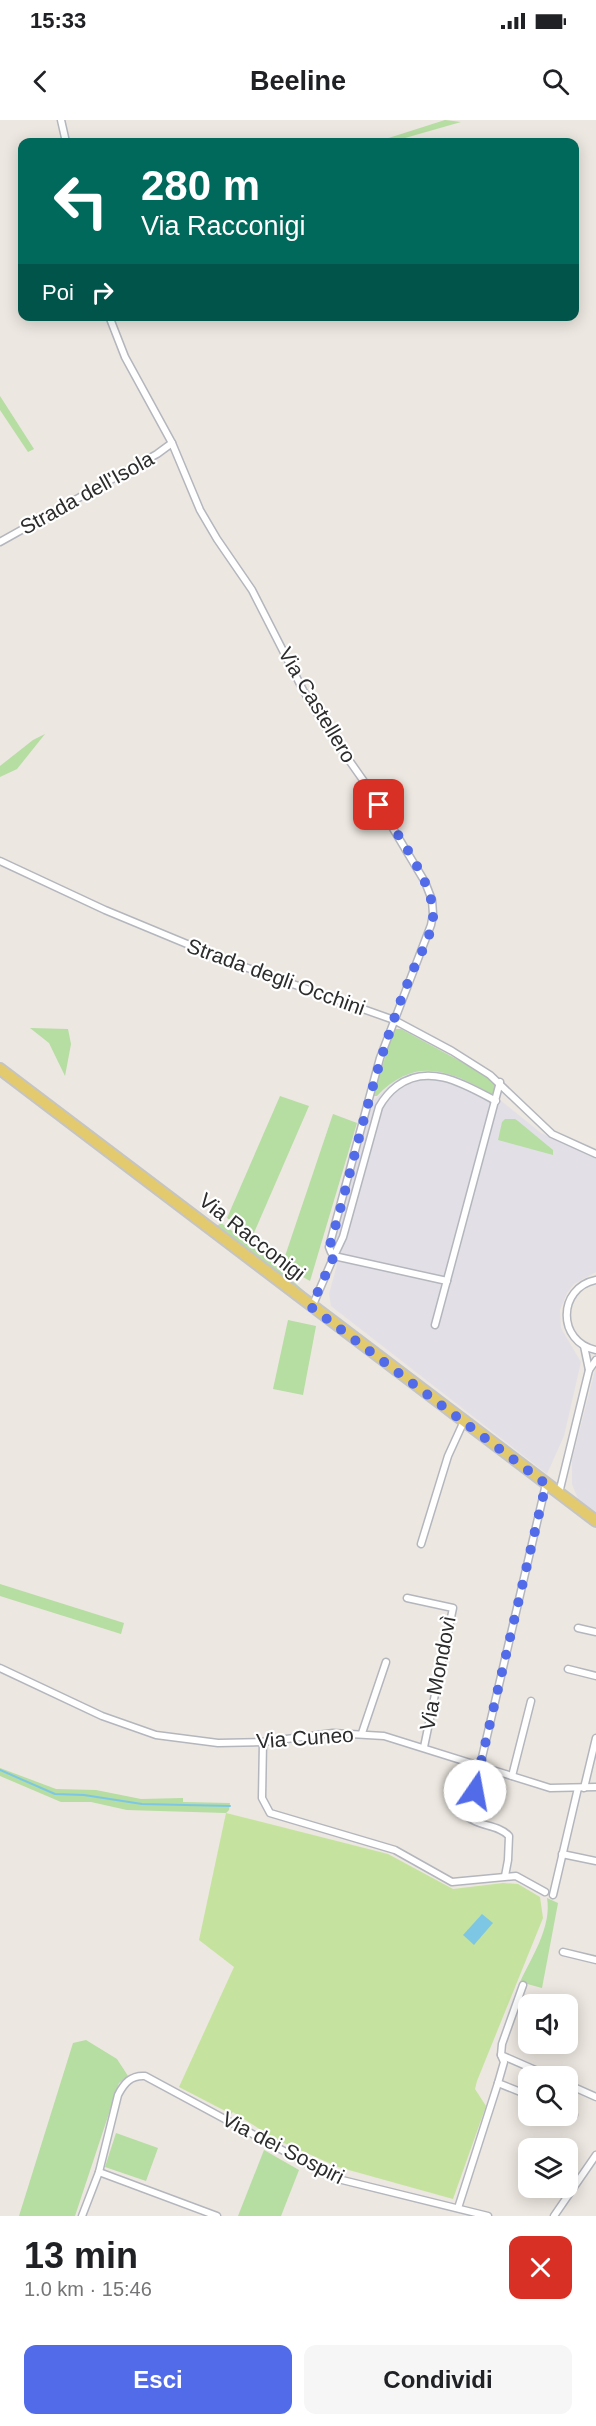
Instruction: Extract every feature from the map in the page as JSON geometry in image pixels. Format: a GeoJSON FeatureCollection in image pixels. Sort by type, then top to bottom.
{"type":"FeatureCollection","features":[{"type":"Feature","properties":{"kind":"main road","name":"Via Racconigi"},"geometry":{"type":"LineString","coordinates":[[0,1069],[596,1521]]}},
{"type":"Feature","properties":{"kind":"street"},"geometry":{"type":"LineString","coordinates":[[61,120],[65,138]]}},
{"type":"Feature","properties":{"kind":"street","name":"Via Castellero"},"geometry":{"type":"LineString","coordinates":[[111,321],[125,357],[172,443],[200,510],[217,539],[243,574],[303,690],[370,790],[425,882],[432,900],[431,926],[380,1058],[361,1125],[329,1247],[334,1256],[311,1307]]}},
{"type":"Feature","properties":{"kind":"street","name":"Strada dell'Isola"},"geometry":{"type":"LineString","coordinates":[[0,542],[157,454],[172,443]]}},
{"type":"Feature","properties":{"kind":"street","name":"Strada degli Occhini"},"geometry":{"type":"LineString","coordinates":[[0,861],[105,910],[228,961],[394,1020],[452,1051],[500,1082],[552,1134],[596,1154]]}},
{"type":"Feature","properties":{"kind":"street"},"geometry":{"type":"LineString","coordinates":[[447,1281],[334,1256],[343,1237],[383,1098],[404,1080],[415,1076],[434,1076],[461,1083],[496,1101]]}},
{"type":"Feature","properties":{"kind":"street"},"geometry":{"type":"LineString","coordinates":[[435,1325],[500,1082]]}},
{"type":"Feature","properties":{"kind":"street"},"geometry":{"type":"LineString","coordinates":[[596,1280],[579,1287],[571,1295],[566,1318],[568,1329],[575,1338],[584,1346],[596,1350]]}},
{"type":"Feature","properties":{"kind":"street"},"geometry":{"type":"LineString","coordinates":[[584,1346],[589,1370]]}},
{"type":"Feature","properties":{"kind":"street"},"geometry":{"type":"LineString","coordinates":[[559,1493],[589,1370],[596,1360]]}},
{"type":"Feature","properties":{"kind":"street"},"geometry":{"type":"LineString","coordinates":[[421,1544],[448,1456],[464,1421]]}},
{"type":"Feature","properties":{"kind":"street"},"geometry":{"type":"LineString","coordinates":[[505,1876],[509,1836],[504,1831],[474,1821],[467,1816],[482,1766],[546,1484]]}},
{"type":"Feature","properties":{"kind":"street","name":"Via Mondovì"},"geometry":{"type":"LineString","coordinates":[[407,1598],[453,1608],[424,1747]]}},
{"type":"Feature","properties":{"kind":"street"},"geometry":{"type":"LineString","coordinates":[[578,1628],[596,1632]]}},
{"type":"Feature","properties":{"kind":"street"},"geometry":{"type":"LineString","coordinates":[[362,1733],[386,1662]]}},
{"type":"Feature","properties":{"kind":"street","name":"Via Cuneo"},"geometry":{"type":"LineString","coordinates":[[0,1668],[110,1719],[156,1735],[218,1743],[263,1742],[333,1733],[362,1733],[384,1736],[424,1747],[550,1788],[596,1787]]}},
{"type":"Feature","properties":{"kind":"street"},"geometry":{"type":"LineString","coordinates":[[568,1669],[596,1676]]}},
{"type":"Feature","properties":{"kind":"street"},"geometry":{"type":"LineString","coordinates":[[512,1776],[531,1701]]}},
{"type":"Feature","properties":{"kind":"street"},"geometry":{"type":"LineString","coordinates":[[553,1895],[562,1854],[596,1738]]}},
{"type":"Feature","properties":{"kind":"street"},"geometry":{"type":"LineString","coordinates":[[263,1742],[261,1798],[270,1813],[395,1850],[452,1882],[516,1875],[544,1892]]}},
{"type":"Feature","properties":{"kind":"street"},"geometry":{"type":"LineString","coordinates":[[562,1854],[596,1861]]}},
{"type":"Feature","properties":{"kind":"street"},"geometry":{"type":"LineString","coordinates":[[563,1952],[596,1960]]}},
{"type":"Feature","properties":{"kind":"street"},"geometry":{"type":"LineString","coordinates":[[458,2208],[504,2062],[501,2055],[502,2044],[523,1985]]}},
{"type":"Feature","properties":{"kind":"street"},"geometry":{"type":"LineString","coordinates":[[501,2055],[526,2066]]}},
{"type":"Feature","properties":{"kind":"street","name":"Via dei Sospiri"},"geometry":{"type":"LineString","coordinates":[[99,2172],[122,2085],[131,2079],[145,2076],[334,2178],[488,2216]]}},
{"type":"Feature","properties":{"kind":"street"},"geometry":{"type":"LineString","coordinates":[[498,2083],[518,2091]]}},
{"type":"Feature","properties":{"kind":"street"},"geometry":{"type":"LineString","coordinates":[[578,2089],[596,2097]]}},
{"type":"Feature","properties":{"kind":"street"},"geometry":{"type":"LineString","coordinates":[[554,2216],[596,2155]]}},
{"type":"Feature","properties":{"kind":"street"},"geometry":{"type":"LineString","coordinates":[[82,2216],[99,2172],[217,2216]]}},
{"type":"Feature","properties":{"kind":"shaded area"},"geometry":{"type":"Polygon","coordinates":[[[439,1071],[463,1078],[494,1095],[541,1133],[596,1158],[596,1272],[574,1284],[567,1293],[560,1310],[561,1328],[581,1362],[564,1436],[547,1474],[331,1306],[329,1294],[337,1265],[333,1245],[372,1102],[395,1080],[412,1072],[439,1071]]]}},
{"type":"Feature","properties":{"kind":"shaded area"},"geometry":{"type":"Polygon","coordinates":[[[596,1367],[596,1514],[579,1501],[572,1484],[572,1460],[596,1367]]]}},
{"type":"Feature","properties":{"kind":"green space"},"geometry":{"type":"Polygon","coordinates":[[[445,120],[461,122],[405,138],[389,138],[445,120]]]}},
{"type":"Feature","properties":{"kind":"green space"},"geometry":{"type":"Polygon","coordinates":[[[0,396],[34,449],[28,452],[0,410],[0,396]]]}},
{"type":"Feature","properties":{"kind":"green space"},"geometry":{"type":"Polygon","coordinates":[[[45,734],[17,769],[0,777],[0,766],[33,740],[45,734]]]}},
{"type":"Feature","properties":{"kind":"green space"},"geometry":{"type":"Polygon","coordinates":[[[30,1028],[68,1029],[71,1044],[65,1076],[49,1043],[30,1028]]]}},
{"type":"Feature","properties":{"kind":"green space"},"geometry":{"type":"Polygon","coordinates":[[[394,1029],[401,1029],[484,1074],[495,1084],[493,1095],[463,1079],[448,1074],[420,1071],[406,1075],[391,1083],[377,1096],[373,1096],[394,1029]]]}},
{"type":"Feature","properties":{"kind":"green space"},"geometry":{"type":"Polygon","coordinates":[[[280,1096],[309,1106],[253,1235],[227,1218],[280,1096]]]}},
{"type":"Feature","properties":{"kind":"green space"},"geometry":{"type":"Polygon","coordinates":[[[333,1114],[357,1123],[310,1281],[282,1265],[333,1114]]]}},
{"type":"Feature","properties":{"kind":"green space"},"geometry":{"type":"Polygon","coordinates":[[[505,1119],[518,1121],[553,1150],[553,1155],[498,1140],[502,1122],[505,1119]]]}},
{"type":"Feature","properties":{"kind":"green space"},"geometry":{"type":"Polygon","coordinates":[[[221,1223],[256,1248],[305,1292],[305,1296],[223,1233],[217,1226],[221,1223]]]}},
{"type":"Feature","properties":{"kind":"green space"},"geometry":{"type":"Polygon","coordinates":[[[288,1320],[316,1326],[303,1395],[273,1389],[288,1320]]]}},
{"type":"Feature","properties":{"kind":"green space"},"geometry":{"type":"Polygon","coordinates":[[[0,1584],[124,1623],[121,1634],[0,1596],[0,1584]]]}},
{"type":"Feature","properties":{"kind":"green space"},"geometry":{"type":"Polygon","coordinates":[[[0,1768],[56,1789],[96,1790],[141,1799],[183,1798],[183,1802],[230,1803],[229,1810],[226,1813],[127,1810],[91,1802],[61,1802],[0,1776],[0,1768]]]}},
{"type":"Feature","properties":{"kind":"green space"},"geometry":{"type":"Polygon","coordinates":[[[226,1813],[388,1854],[453,1889],[503,1883],[518,1884],[540,1897],[543,1918],[477,2081],[475,2089],[486,2106],[453,2199],[338,2167],[275,2139],[233,2112],[231,2114],[179,2087],[234,1967],[199,1940],[226,1813]]]}},
{"type":"Feature","properties":{"kind":"green space"},"geometry":{"type":"Polygon","coordinates":[[[547,1898],[558,1903],[542,1988],[520,1982],[544,1930],[548,1909],[547,1898]]]}},
{"type":"Feature","properties":{"kind":"green space"},"geometry":{"type":"Polygon","coordinates":[[[86,2040],[117,2059],[128,2076],[119,2083],[75,2216],[19,2216],[73,2043],[86,2040]]]}},
{"type":"Feature","properties":{"kind":"green space"},"geometry":{"type":"Polygon","coordinates":[[[116,2133],[158,2148],[146,2181],[105,2167],[116,2133]]]}},
{"type":"Feature","properties":{"kind":"green space"},"geometry":{"type":"Polygon","coordinates":[[[264,2150],[299,2170],[281,2216],[238,2216],[264,2150]]]}},
{"type":"Feature","properties":{"kind":"water"},"geometry":{"type":"Polygon","coordinates":[[[482,1914],[493,1923],[474,1945],[463,1935],[482,1914]]]}},
{"type":"Feature","properties":{"kind":"waterway"},"geometry":{"type":"LineString","coordinates":[[0,1770],[55,1794],[84,1795],[142,1804],[230,1806]]}},
{"type":"Feature","properties":{"kind":"route"},"geometry":{"type":"LineString","coordinates":[[379,805],[425,882],[432,900],[433,914],[425,944],[410,976],[380,1058],[329,1247],[334,1256],[311,1307],[546,1484],[480,1766],[484,1767],[475,1791]]}}]}
